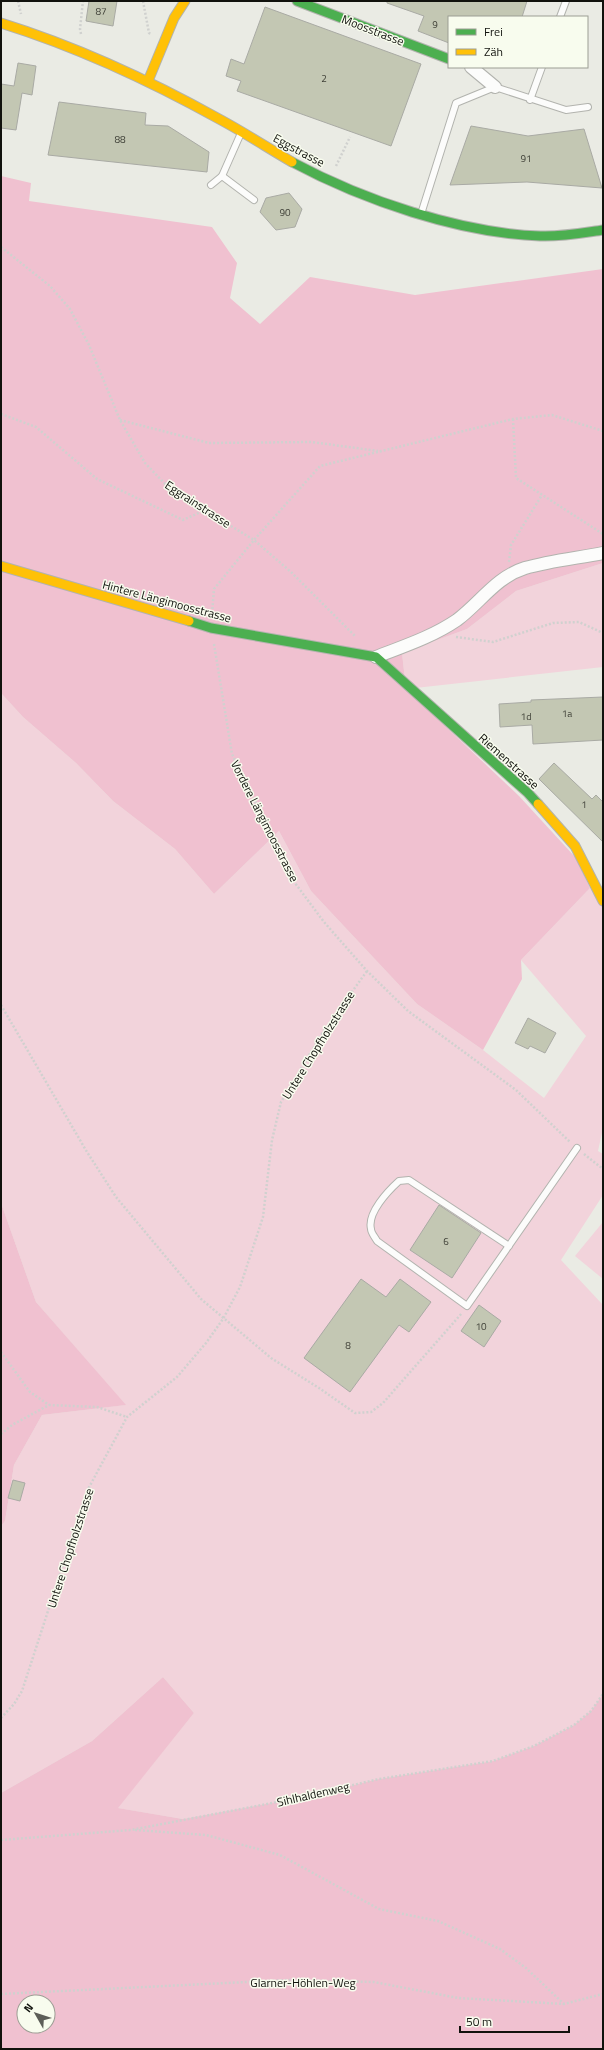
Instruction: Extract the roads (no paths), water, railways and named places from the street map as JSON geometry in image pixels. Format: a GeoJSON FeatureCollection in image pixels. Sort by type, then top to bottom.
{"type":"FeatureCollection","features":[{"type":"Feature","properties":{"kind":"street"},"geometry":{"type":"LineString","coordinates":[[148,81],[174,18],[185,1]]}},
{"type":"Feature","properties":{"kind":"street","name":"Moosstrasse"},"geometry":{"type":"LineString","coordinates":[[297,1],[448,59]]}},
{"type":"Feature","properties":{"kind":"street","name":"Eggstrasse"},"geometry":{"type":"LineString","coordinates":[[1,24],[62,43],[148,81],[242,131],[292,162],[329,179],[420,216],[456,225],[520,235],[578,236],[603,230]]}},
{"type":"Feature","properties":{"kind":"street"},"geometry":{"type":"LineString","coordinates":[[472,68],[495,87]]}},
{"type":"Feature","properties":{"kind":"street"},"geometry":{"type":"LineString","coordinates":[[376,657],[436,634],[458,619],[488,590],[506,577],[524,568],[603,553]]}},
{"type":"Feature","properties":{"kind":"street","name":"Hintere Längimoosstrasse"},"geometry":{"type":"LineString","coordinates":[[1,566],[211,628],[376,657]]}},
{"type":"Feature","properties":{"kind":"street","name":"Riemenstrasse"},"geometry":{"type":"LineString","coordinates":[[376,657],[528,793],[575,846],[603,901]]}},
{"type":"Feature","properties":{"kind":"lane"},"geometry":{"type":"LineString","coordinates":[[560,16],[566,1]]}},
{"type":"Feature","properties":{"kind":"lane"},"geometry":{"type":"LineString","coordinates":[[530,100],[542,68]]}},
{"type":"Feature","properties":{"kind":"lane"},"geometry":{"type":"LineString","coordinates":[[420,216],[456,103],[495,87],[530,100],[566,110],[588,107]]}},
{"type":"Feature","properties":{"kind":"lane"},"geometry":{"type":"LineString","coordinates":[[211,185],[222,176],[242,131]]}},
{"type":"Feature","properties":{"kind":"lane"},"geometry":{"type":"LineString","coordinates":[[222,176],[254,200]]}},
{"type":"Feature","properties":{"kind":"lane"},"geometry":{"type":"LineString","coordinates":[[509,1246],[409,1180],[399,1181],[386,1193],[373,1213],[370,1229],[377,1241],[467,1306],[509,1246],[577,1148]]}}]}
